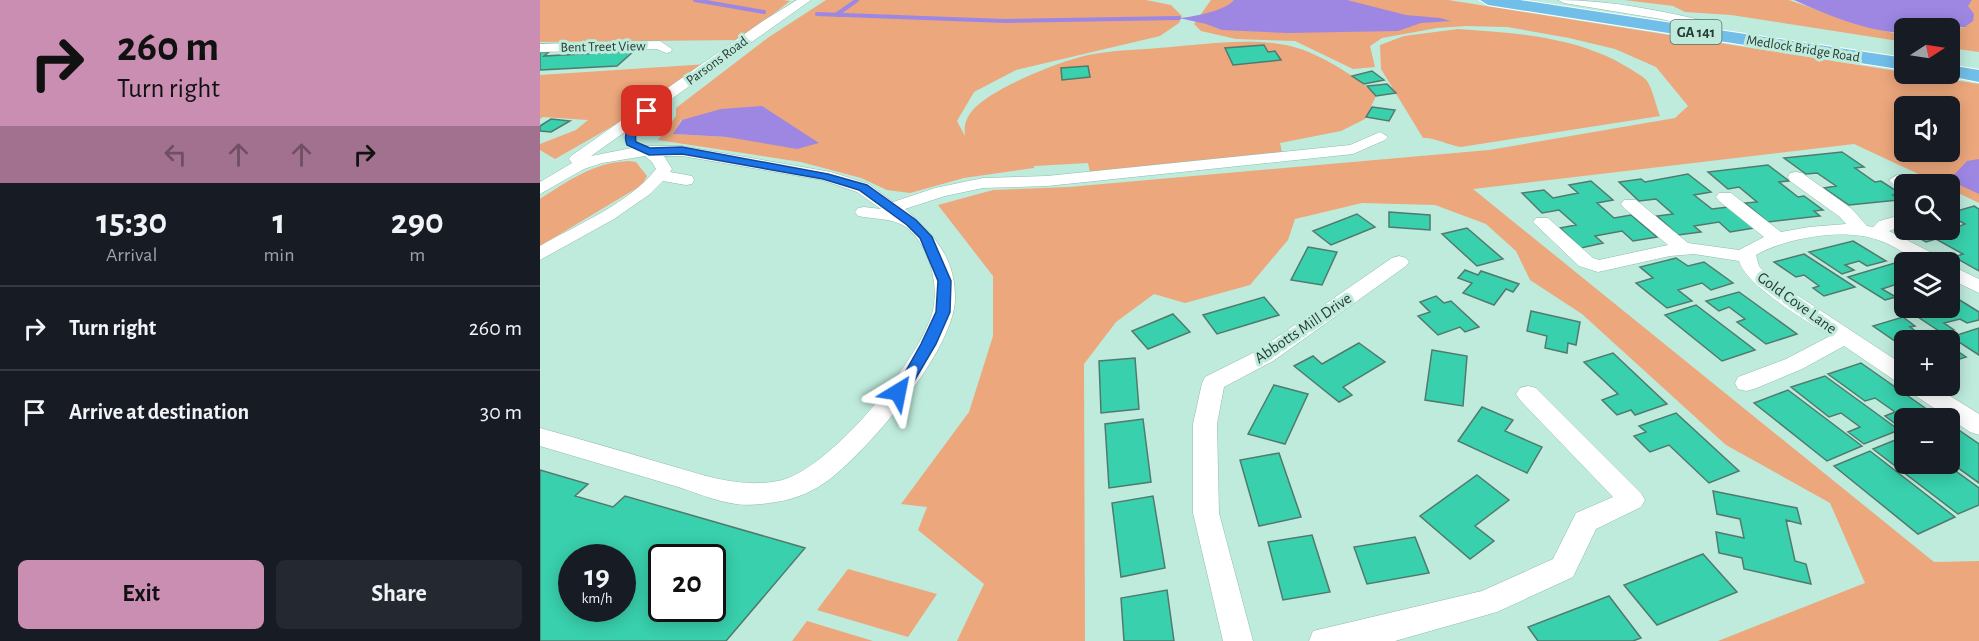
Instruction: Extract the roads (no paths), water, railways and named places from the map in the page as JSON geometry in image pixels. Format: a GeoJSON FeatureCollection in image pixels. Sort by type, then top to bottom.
{"type":"FeatureCollection","features":[{"type":"Feature","properties":{"kind":"highway","name":"Medlock Bridge Road"},"geometry":{"type":"LineString","coordinates":[[1488,0],[1894,62]]}},
{"type":"Feature","properties":{"kind":"highway","name":"Medlock Bridge Road"},"geometry":{"type":"LineString","coordinates":[[1541,0],[1894,53]]}},
{"type":"Feature","properties":{"kind":"highway"},"geometry":{"type":"LineString","coordinates":[[1960,63],[1979,66]]}},
{"type":"Feature","properties":{"kind":"highway"},"geometry":{"type":"LineString","coordinates":[[1960,73],[1979,76]]}},
{"type":"Feature","properties":{"kind":"street","name":"Parsons Road"},"geometry":{"type":"LineString","coordinates":[[540,182],[593,149],[767,24],[805,0]]}},
{"type":"Feature","properties":{"kind":"street","name":"Medlock Bridge Road"},"geometry":{"type":"LineString","coordinates":[[1564,0],[1661,15],[1709,26]]}},
{"type":"Feature","properties":{"kind":"street","name":"Bent Treet View"},"geometry":{"type":"LineString","coordinates":[[540,48],[660,45],[666,49]]}},
{"type":"Feature","properties":{"kind":"street"},"geometry":{"type":"LineString","coordinates":[[540,254],[646,190],[661,176],[664,169],[658,157],[631,143],[629,136],[632,128],[647,111]]}},
{"type":"Feature","properties":{"kind":"street"},"geometry":{"type":"LineString","coordinates":[[891,208],[941,192],[982,183],[1047,181],[1353,148],[1380,137]]}},
{"type":"Feature","properties":{"kind":"street"},"geometry":{"type":"LineString","coordinates":[[540,437],[736,494],[769,494],[803,484],[836,459],[876,418],[908,379],[943,312],[944,281],[936,256],[926,237],[911,223],[863,188],[825,176],[682,151],[593,149]]}},
{"type":"Feature","properties":{"kind":"street"},"geometry":{"type":"LineString","coordinates":[[540,189],[578,166],[599,159],[649,152]]}},
{"type":"Feature","properties":{"kind":"street"},"geometry":{"type":"LineString","coordinates":[[661,176],[686,180]]}},
{"type":"Feature","properties":{"kind":"street"},"geometry":{"type":"LineString","coordinates":[[1796,177],[1869,231],[1894,222]]}},
{"type":"Feature","properties":{"kind":"street"},"geometry":{"type":"LineString","coordinates":[[1725,197],[1777,238]]}},
{"type":"Feature","properties":{"kind":"street"},"geometry":{"type":"LineString","coordinates":[[1630,204],[1684,249]]}},
{"type":"Feature","properties":{"kind":"street"},"geometry":{"type":"LineString","coordinates":[[864,212],[911,223]]}},
{"type":"Feature","properties":{"kind":"street"},"geometry":{"type":"LineString","coordinates":[[1542,222],[1586,262],[1598,266],[1694,248],[1746,256]]}},
{"type":"Feature","properties":{"kind":"street","name":"Gold Cove Lane"},"geometry":{"type":"LineString","coordinates":[[1894,370],[1761,280],[1750,267],[1746,253],[1759,244],[1777,238],[1869,231],[1893,239],[1917,252]]}},
{"type":"Feature","properties":{"kind":"street","name":"Abbotts Mill Drive"},"geometry":{"type":"LineString","coordinates":[[1238,641],[1206,513],[1205,424],[1213,383],[1265,356],[1399,262]]}},
{"type":"Feature","properties":{"kind":"street"},"geometry":{"type":"LineString","coordinates":[[1960,276],[1978,286]]}},
{"type":"Feature","properties":{"kind":"street"},"geometry":{"type":"LineString","coordinates":[[1746,382],[1794,364],[1845,337]]}},
{"type":"Feature","properties":{"kind":"street"},"geometry":{"type":"LineString","coordinates":[[1324,641],[1392,628],[1487,603],[1563,567],[1586,521],[1632,500],[1528,394]]}},
{"type":"Feature","properties":{"kind":"street"},"geometry":{"type":"LineString","coordinates":[[1933,396],[1979,426]]}},
{"type":"Feature","properties":{"kind":"waterway"},"geometry":{"type":"LineString","coordinates":[[695,0],[764,12]]}},
{"type":"Feature","properties":{"kind":"waterway"},"geometry":{"type":"LineString","coordinates":[[836,15],[857,0]]}},
{"type":"Feature","properties":{"kind":"waterway"},"geometry":{"type":"LineString","coordinates":[[817,14],[836,15]]}},
{"type":"Feature","properties":{"kind":"waterway"},"geometry":{"type":"LineString","coordinates":[[836,15],[1005,21],[1179,18]]}}]}
